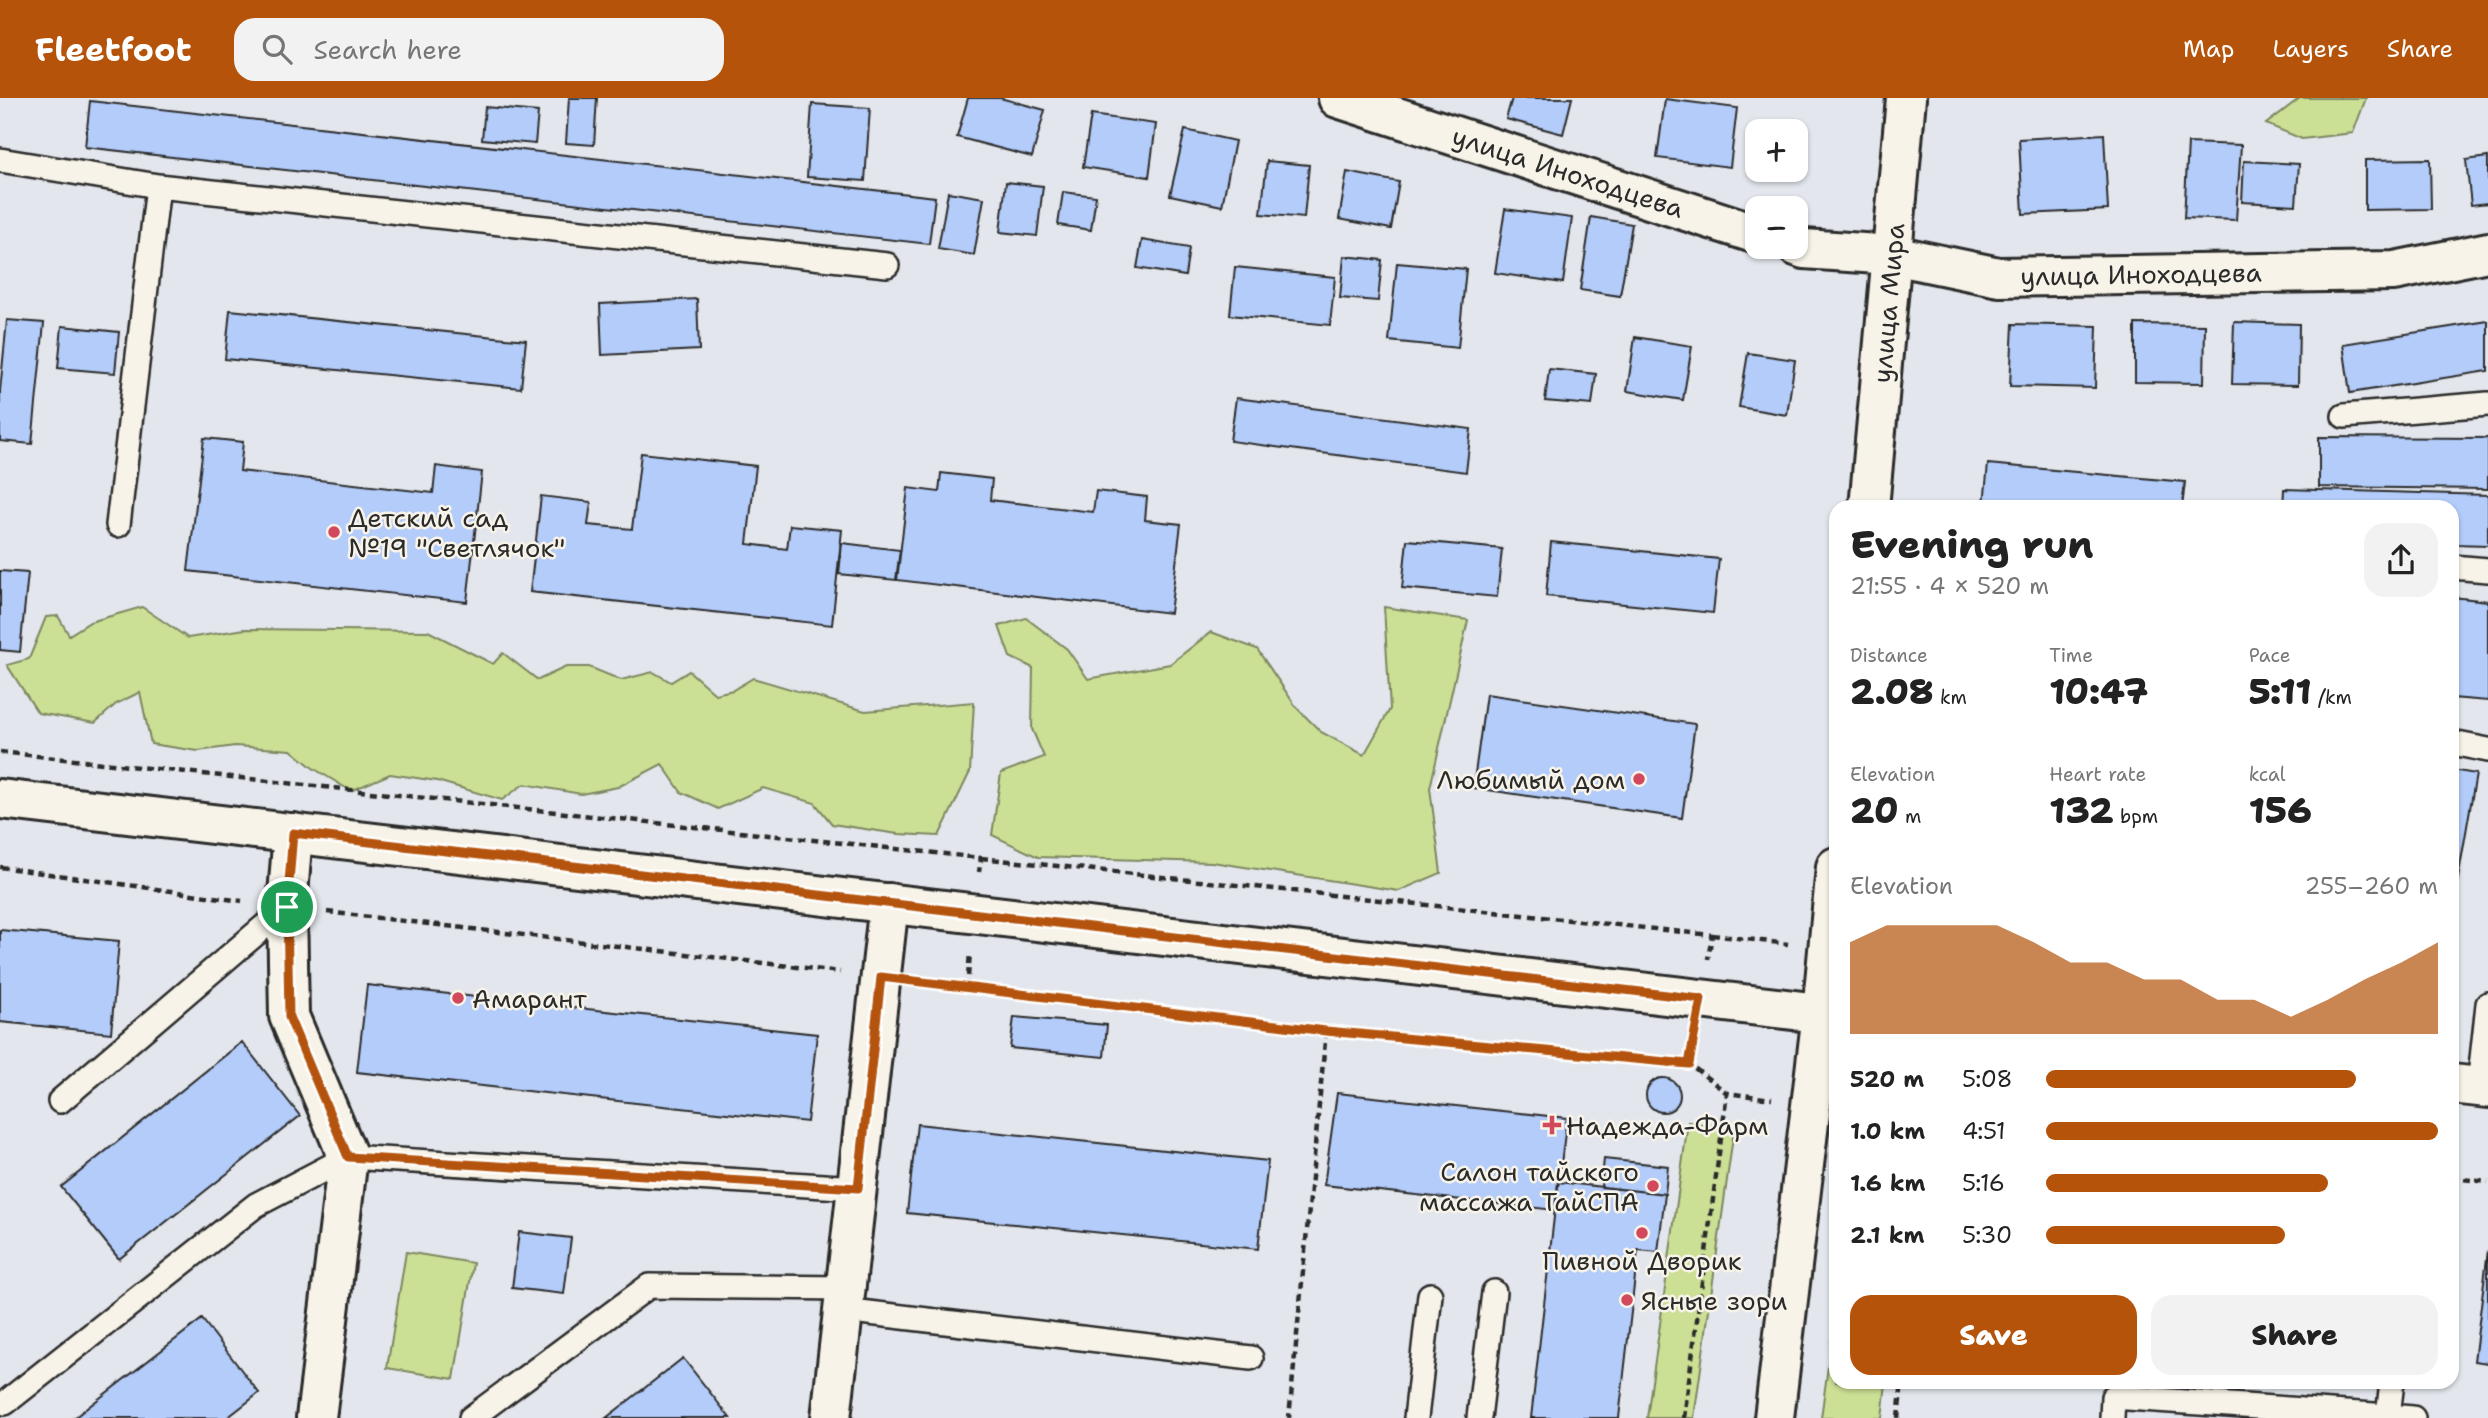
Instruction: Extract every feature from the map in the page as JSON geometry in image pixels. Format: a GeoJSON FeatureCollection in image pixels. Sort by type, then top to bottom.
{"type":"FeatureCollection","features":[{"type":"Feature","properties":{"kind":"street","name":"улица Иноходцева"},"geometry":{"type":"LineString","coordinates":[[1338,98],[1745,230]]}},
{"type":"Feature","properties":{"kind":"street","name":"улица Мира"},"geometry":{"type":"LineString","coordinates":[[1870,500],[1906,98]]}},
{"type":"Feature","properties":{"kind":"street","name":"улица Иноходцева"},"geometry":{"type":"LineString","coordinates":[[1808,249],[1893,255],[1999,276],[2394,271],[2488,252]]}},
{"type":"Feature","properties":{"kind":"street"},"geometry":{"type":"LineString","coordinates":[[0,799],[1829,1014]]}},
{"type":"Feature","properties":{"kind":"street"},"geometry":{"type":"LineString","coordinates":[[293,833],[287,907],[289,1017],[348,1157],[316,1418]]}},
{"type":"Feature","properties":{"kind":"street"},"geometry":{"type":"LineString","coordinates":[[831,1418],[889,903]]}},
{"type":"Feature","properties":{"kind":"street"},"geometry":{"type":"LineString","coordinates":[[1774,1418],[1811,1105],[1829,1014],[1829,938]]}},
{"type":"Feature","properties":{"kind":"lane"},"geometry":{"type":"LineString","coordinates":[[0,160],[159,186],[887,265]]}},
{"type":"Feature","properties":{"kind":"lane"},"geometry":{"type":"LineString","coordinates":[[118,525],[159,186]]}},
{"type":"Feature","properties":{"kind":"lane"},"geometry":{"type":"LineString","coordinates":[[2344,416],[2488,404]]}},
{"type":"Feature","properties":{"kind":"lane"},"geometry":{"type":"LineString","coordinates":[[2459,568],[2488,570]]}},
{"type":"Feature","properties":{"kind":"lane"},"geometry":{"type":"LineString","coordinates":[[2459,744],[2488,750]]}},
{"type":"Feature","properties":{"kind":"lane"},"geometry":{"type":"LineString","coordinates":[[61,1101],[287,907]]}},
{"type":"Feature","properties":{"kind":"lane"},"geometry":{"type":"LineString","coordinates":[[2473,1086],[2488,1004]]}},
{"type":"Feature","properties":{"kind":"lane"},"geometry":{"type":"LineString","coordinates":[[5,1404],[256,1205],[348,1157],[858,1188]]}},
{"type":"Feature","properties":{"kind":"lane"},"geometry":{"type":"LineString","coordinates":[[471,1418],[649,1286],[845,1299],[1251,1358]]}},
{"type":"Feature","properties":{"kind":"lane"},"geometry":{"type":"LineString","coordinates":[[1479,1418],[1494,1292]]}},
{"type":"Feature","properties":{"kind":"lane"},"geometry":{"type":"LineString","coordinates":[[1416,1418],[1430,1296]]}},
{"type":"Feature","properties":{"kind":"lane"},"geometry":{"type":"LineString","coordinates":[[2388,1416],[2391,1389]]}},
{"type":"Feature","properties":{"kind":"lane"},"geometry":{"type":"LineString","coordinates":[[2112,1418],[2113,1397],[2413,1418]]}},
{"type":"Feature","properties":{"kind":"path"},"geometry":{"type":"LineString","coordinates":[[981,858],[1828,948]]}},
{"type":"Feature","properties":{"kind":"path"},"geometry":{"type":"LineString","coordinates":[[0,867],[287,907],[1326,1031],[1689,1064],[1727,1093],[1811,1105]]}},
{"type":"Feature","properties":{"kind":"path"},"geometry":{"type":"LineString","coordinates":[[1689,1064],[1712,935]]}},
{"type":"Feature","properties":{"kind":"path"},"geometry":{"type":"LineString","coordinates":[[1289,1418],[1326,1031]]}},
{"type":"Feature","properties":{"kind":"path"},"geometry":{"type":"LineString","coordinates":[[1684,1418],[1727,1093]]}},
{"type":"Feature","properties":{"kind":"path"},"geometry":{"type":"LineString","coordinates":[[2459,1179],[2488,1182]]}},
{"type":"Feature","properties":{"kind":"path"},"geometry":{"type":"LineString","coordinates":[[1898,1418],[1901,1389]]}},
{"type":"Feature","properties":{"kind":"green space"},"geometry":{"type":"Polygon","coordinates":[[[2300,98],[2366,98],[2353,133],[2302,139],[2266,124],[2300,98]]]}},
{"type":"Feature","properties":{"kind":"green space"},"geometry":{"type":"Polygon","coordinates":[[[142,607],[188,638],[245,629],[428,631],[493,664],[503,653],[538,680],[566,667],[589,667],[621,680],[653,672],[671,682],[689,671],[715,694],[733,690],[753,678],[865,711],[974,702],[970,772],[939,836],[898,834],[832,824],[815,803],[763,788],[718,809],[681,792],[662,764],[618,787],[581,794],[524,784],[502,800],[437,781],[390,774],[351,791],[313,768],[291,750],[235,746],[198,751],[151,744],[140,692],[116,704],[95,723],[38,713],[7,665],[29,659],[46,617],[58,616],[69,635],[90,622],[142,607]]]}},
{"type":"Feature","properties":{"kind":"green space"},"geometry":{"type":"Polygon","coordinates":[[[1384,607],[1468,620],[1430,788],[1441,873],[1399,891],[1212,862],[1038,857],[992,835],[1001,773],[1044,757],[1032,729],[1033,668],[1010,657],[999,626],[1026,618],[1067,649],[1088,679],[1170,664],[1211,632],[1257,649],[1297,708],[1321,732],[1364,755],[1390,709],[1384,607]]]}},
{"type":"Feature","properties":{"kind":"green space"},"geometry":{"type":"Polygon","coordinates":[[[1688,1122],[1734,1129],[1694,1418],[1647,1418],[1688,1122]]]}},
{"type":"Feature","properties":{"kind":"green space"},"geometry":{"type":"Polygon","coordinates":[[[406,1252],[473,1263],[454,1379],[387,1368],[406,1252]]]}},
{"type":"Feature","properties":{"kind":"green space"},"geometry":{"type":"Polygon","coordinates":[[[1829,1359],[1829,1389],[1885,1389],[1882,1418],[1821,1418],[1829,1359]]]}},
{"type":"Feature","properties":{"kind":"building"},"geometry":{"type":"Polygon","coordinates":[[[569,98],[597,98],[594,145],[566,143],[569,98]]]}},
{"type":"Feature","properties":{"kind":"building"},"geometry":{"type":"Polygon","coordinates":[[[968,98],[1000,98],[1045,110],[1032,157],[957,137],[968,98]]]}},
{"type":"Feature","properties":{"kind":"building"},"geometry":{"type":"Polygon","coordinates":[[[1512,98],[1572,98],[1563,134],[1506,119],[1512,98]]]}},
{"type":"Feature","properties":{"kind":"building"},"geometry":{"type":"Polygon","coordinates":[[[1665,99],[1737,108],[1730,167],[1657,158],[1665,99]]]}},
{"type":"Feature","properties":{"kind":"building"},"geometry":{"type":"Polygon","coordinates":[[[90,101],[935,197],[929,244],[85,147],[90,101]]]}},
{"type":"Feature","properties":{"kind":"building"},"geometry":{"type":"Polygon","coordinates":[[[812,104],[870,108],[865,181],[807,177],[812,104]]]}},
{"type":"Feature","properties":{"kind":"building"},"geometry":{"type":"Polygon","coordinates":[[[485,107],[538,112],[535,144],[482,139],[485,107]]]}},
{"type":"Feature","properties":{"kind":"building"},"geometry":{"type":"Polygon","coordinates":[[[1091,115],[1156,124],[1149,177],[1083,167],[1091,115]]]}},
{"type":"Feature","properties":{"kind":"building"},"geometry":{"type":"Polygon","coordinates":[[[1185,130],[1235,141],[1222,206],[1170,195],[1185,130]]]}},
{"type":"Feature","properties":{"kind":"building"},"geometry":{"type":"Polygon","coordinates":[[[2104,134],[2108,210],[2023,214],[2019,139],[2104,134]]]}},
{"type":"Feature","properties":{"kind":"building"},"geometry":{"type":"Polygon","coordinates":[[[2188,143],[2241,145],[2236,220],[2184,218],[2188,143]]]}},
{"type":"Feature","properties":{"kind":"building"},"geometry":{"type":"Polygon","coordinates":[[[2488,157],[2488,203],[2471,205],[2466,160],[2488,157]]]}},
{"type":"Feature","properties":{"kind":"building"},"geometry":{"type":"Polygon","coordinates":[[[2430,159],[2431,209],[2365,210],[2365,160],[2430,159]]]}},
{"type":"Feature","properties":{"kind":"building"},"geometry":{"type":"Polygon","coordinates":[[[1267,161],[1309,165],[1304,218],[1261,214],[1267,161]]]}},
{"type":"Feature","properties":{"kind":"building"},"geometry":{"type":"Polygon","coordinates":[[[2244,161],[2299,164],[2296,205],[2242,202],[2244,161]]]}},
{"type":"Feature","properties":{"kind":"building"},"geometry":{"type":"Polygon","coordinates":[[[1347,172],[1399,182],[1391,229],[1339,219],[1347,172]]]}},
{"type":"Feature","properties":{"kind":"building"},"geometry":{"type":"Polygon","coordinates":[[[1006,182],[1043,186],[1037,236],[1000,232],[1006,182]]]}},
{"type":"Feature","properties":{"kind":"building"},"geometry":{"type":"Polygon","coordinates":[[[948,192],[984,198],[974,255],[938,249],[948,192]]]}},
{"type":"Feature","properties":{"kind":"building"},"geometry":{"type":"Polygon","coordinates":[[[1063,192],[1096,196],[1091,230],[1058,225],[1063,192]]]}},
{"type":"Feature","properties":{"kind":"building"},"geometry":{"type":"Polygon","coordinates":[[[1505,209],[1572,218],[1563,283],[1495,273],[1505,209]]]}},
{"type":"Feature","properties":{"kind":"building"},"geometry":{"type":"Polygon","coordinates":[[[1591,217],[1632,224],[1620,296],[1580,290],[1591,217]]]}},
{"type":"Feature","properties":{"kind":"building"},"geometry":{"type":"Polygon","coordinates":[[[1142,240],[1189,248],[1185,276],[1137,268],[1142,240]]]}},
{"type":"Feature","properties":{"kind":"building"},"geometry":{"type":"Polygon","coordinates":[[[1344,256],[1382,260],[1378,301],[1340,298],[1344,256]]]}},
{"type":"Feature","properties":{"kind":"building"},"geometry":{"type":"Polygon","coordinates":[[[1397,263],[1466,269],[1458,348],[1389,341],[1397,263]]]}},
{"type":"Feature","properties":{"kind":"building"},"geometry":{"type":"Polygon","coordinates":[[[1235,267],[1335,277],[1330,325],[1230,315],[1235,267]]]}},
{"type":"Feature","properties":{"kind":"building"},"geometry":{"type":"Polygon","coordinates":[[[697,299],[699,350],[602,355],[600,304],[697,299]]]}},
{"type":"Feature","properties":{"kind":"building"},"geometry":{"type":"Polygon","coordinates":[[[230,310],[526,340],[521,388],[225,359],[230,310]]]}},
{"type":"Feature","properties":{"kind":"building"},"geometry":{"type":"Polygon","coordinates":[[[7,320],[44,323],[32,444],[0,441],[0,391],[7,320]]]}},
{"type":"Feature","properties":{"kind":"building"},"geometry":{"type":"Polygon","coordinates":[[[2488,321],[2488,371],[2350,393],[2343,344],[2488,321]]]}},
{"type":"Feature","properties":{"kind":"building"},"geometry":{"type":"Polygon","coordinates":[[[2234,322],[2299,324],[2298,385],[2232,384],[2234,322]]]}},
{"type":"Feature","properties":{"kind":"building"},"geometry":{"type":"Polygon","coordinates":[[[2013,324],[2097,326],[2095,388],[2010,386],[2013,324]]]}},
{"type":"Feature","properties":{"kind":"building"},"geometry":{"type":"Polygon","coordinates":[[[2135,324],[2205,325],[2204,383],[2135,382],[2135,324]]]}},
{"type":"Feature","properties":{"kind":"building"},"geometry":{"type":"Polygon","coordinates":[[[62,326],[119,332],[115,373],[58,368],[62,326]]]}},
{"type":"Feature","properties":{"kind":"building"},"geometry":{"type":"Polygon","coordinates":[[[1635,337],[1692,346],[1683,400],[1627,391],[1635,337]]]}},
{"type":"Feature","properties":{"kind":"building"},"geometry":{"type":"Polygon","coordinates":[[[1748,353],[1795,360],[1787,415],[1739,407],[1748,353]]]}},
{"type":"Feature","properties":{"kind":"building"},"geometry":{"type":"Polygon","coordinates":[[[1549,369],[1596,374],[1592,405],[1545,401],[1549,369]]]}},
{"type":"Feature","properties":{"kind":"building"},"geometry":{"type":"Polygon","coordinates":[[[1236,398],[1471,429],[1466,472],[1230,441],[1236,398]]]}},
{"type":"Feature","properties":{"kind":"building"},"geometry":{"type":"Polygon","coordinates":[[[2319,437],[2488,438],[2488,489],[2319,487],[2319,437]]]}},
{"type":"Feature","properties":{"kind":"building","name":"Детский сад №19 \"Светлячок\""},"geometry":{"type":"Polygon","coordinates":[[[204,438],[243,442],[240,471],[433,493],[436,466],[482,472],[467,602],[188,571],[204,438]]]}},
{"type":"Feature","properties":{"kind":"building"},"geometry":{"type":"Polygon","coordinates":[[[641,453],[756,466],[747,544],[787,549],[790,525],[842,530],[832,625],[530,592],[541,496],[591,502],[588,525],[632,529],[641,453]]]}},
{"type":"Feature","properties":{"kind":"building"},"geometry":{"type":"Polygon","coordinates":[[[1988,464],[2185,482],[2183,500],[1984,500],[1988,464]]]}},
{"type":"Feature","properties":{"kind":"building"},"geometry":{"type":"Polygon","coordinates":[[[941,473],[992,479],[990,500],[1093,512],[1096,491],[1147,497],[1145,520],[1181,524],[1170,613],[897,580],[908,488],[939,492],[941,473]]]}},
{"type":"Feature","properties":{"kind":"building"},"geometry":{"type":"Polygon","coordinates":[[[2284,489],[2488,495],[2488,545],[2459,544],[2459,500],[2283,500],[2284,489]]]}},
{"type":"Feature","properties":{"kind":"building"},"geometry":{"type":"Polygon","coordinates":[[[1407,540],[1502,549],[1497,597],[1402,588],[1407,540]]]}},
{"type":"Feature","properties":{"kind":"building"},"geometry":{"type":"Polygon","coordinates":[[[1551,542],[1719,559],[1713,613],[1546,596],[1551,542]]]}},
{"type":"Feature","properties":{"kind":"building"},"geometry":{"type":"Polygon","coordinates":[[[842,543],[900,550],[896,580],[839,574],[842,543]]]}},
{"type":"Feature","properties":{"kind":"building"},"geometry":{"type":"Polygon","coordinates":[[[0,571],[28,573],[20,652],[0,650],[0,571]]]}},
{"type":"Feature","properties":{"kind":"building"},"geometry":{"type":"Polygon","coordinates":[[[2459,598],[2488,601],[2488,701],[2459,699],[2459,598]]]}},
{"type":"Feature","properties":{"kind":"building"},"geometry":{"type":"Polygon","coordinates":[[[1486,694],[1695,724],[1682,818],[1473,788],[1486,694]]]}},
{"type":"Feature","properties":{"kind":"building"},"geometry":{"type":"Polygon","coordinates":[[[2459,771],[2476,774],[2459,873],[2459,771]]]}},
{"type":"Feature","properties":{"kind":"building"},"geometry":{"type":"Polygon","coordinates":[[[0,930],[119,941],[111,1033],[0,1022],[0,930]]]}},
{"type":"Feature","properties":{"kind":"building"},"geometry":{"type":"Polygon","coordinates":[[[367,985],[817,1034],[807,1122],[357,1072],[367,985]]]}},
{"type":"Feature","properties":{"kind":"building"},"geometry":{"type":"Polygon","coordinates":[[[1014,1017],[1107,1025],[1104,1057],[1010,1048],[1014,1017]]]}},
{"type":"Feature","properties":{"kind":"building"},"geometry":{"type":"Polygon","coordinates":[[[242,1042],[300,1116],[119,1259],[61,1187],[242,1042]]]}},
{"type":"Feature","properties":{"kind":"building"},"geometry":{"type":"Polygon","coordinates":[[[1663,1078],[1675,1083],[1680,1095],[1675,1107],[1663,1112],[1651,1107],[1646,1095],[1651,1083],[1663,1078]]]}},
{"type":"Feature","properties":{"kind":"building"},"geometry":{"type":"Polygon","coordinates":[[[1337,1093],[1567,1118],[1555,1210],[1324,1185],[1337,1093]]]}},
{"type":"Feature","properties":{"kind":"building"},"geometry":{"type":"Polygon","coordinates":[[[917,1124],[1268,1161],[1258,1249],[907,1213],[917,1124]]]}},
{"type":"Feature","properties":{"kind":"building"},"geometry":{"type":"Polygon","coordinates":[[[1604,1159],[1668,1166],[1665,1194],[1601,1187],[1604,1159]]]}},
{"type":"Feature","properties":{"kind":"building"},"geometry":{"type":"Polygon","coordinates":[[[1558,1182],[1665,1194],[1658,1252],[1638,1250],[1619,1418],[1531,1418],[1558,1182]]]}},
{"type":"Feature","properties":{"kind":"building"},"geometry":{"type":"Polygon","coordinates":[[[519,1232],[571,1238],[564,1294],[512,1288],[519,1232]]]}},
{"type":"Feature","properties":{"kind":"building"},"geometry":{"type":"Polygon","coordinates":[[[2488,1250],[2488,1363],[2474,1361],[2488,1250]]]}},
{"type":"Feature","properties":{"kind":"building"},"geometry":{"type":"Polygon","coordinates":[[[202,1319],[259,1393],[227,1418],[74,1418],[202,1319]]]}},
{"type":"Feature","properties":{"kind":"building"},"geometry":{"type":"Polygon","coordinates":[[[683,1358],[730,1418],[606,1418],[637,1394],[683,1358]]]}},
{"type":"Feature","properties":{"kind":"place","name":"Детский сад №19 \"Светлячок\""},"geometry":{"type":"Point","coordinates":[334,532]}},
{"type":"Feature","properties":{"kind":"place","name":"Любимый дом"},"geometry":{"type":"Point","coordinates":[1639,779]}},
{"type":"Feature","properties":{"kind":"place","name":"Амарант"},"geometry":{"type":"Point","coordinates":[458,998]}},
{"type":"Feature","properties":{"kind":"place","name":"Надежда-Фарм"},"geometry":{"type":"Point","coordinates":[1552,1125]}},
{"type":"Feature","properties":{"kind":"place","name":"Салон тайского массажа ТайСПА"},"geometry":{"type":"Point","coordinates":[1653,1186]}},
{"type":"Feature","properties":{"kind":"place","name":"Пивной Дворик"},"geometry":{"type":"Point","coordinates":[1642,1233]}},
{"type":"Feature","properties":{"kind":"place","name":"Ясные зори"},"geometry":{"type":"Point","coordinates":[1627,1300]}},
{"type":"Feature","properties":{"kind":"route"},"geometry":{"type":"LineString","coordinates":[[293,833],[1701,999],[1689,1064],[1326,1031],[881,977],[858,1188],[348,1157],[289,1017],[287,907],[293,833]]}}]}
